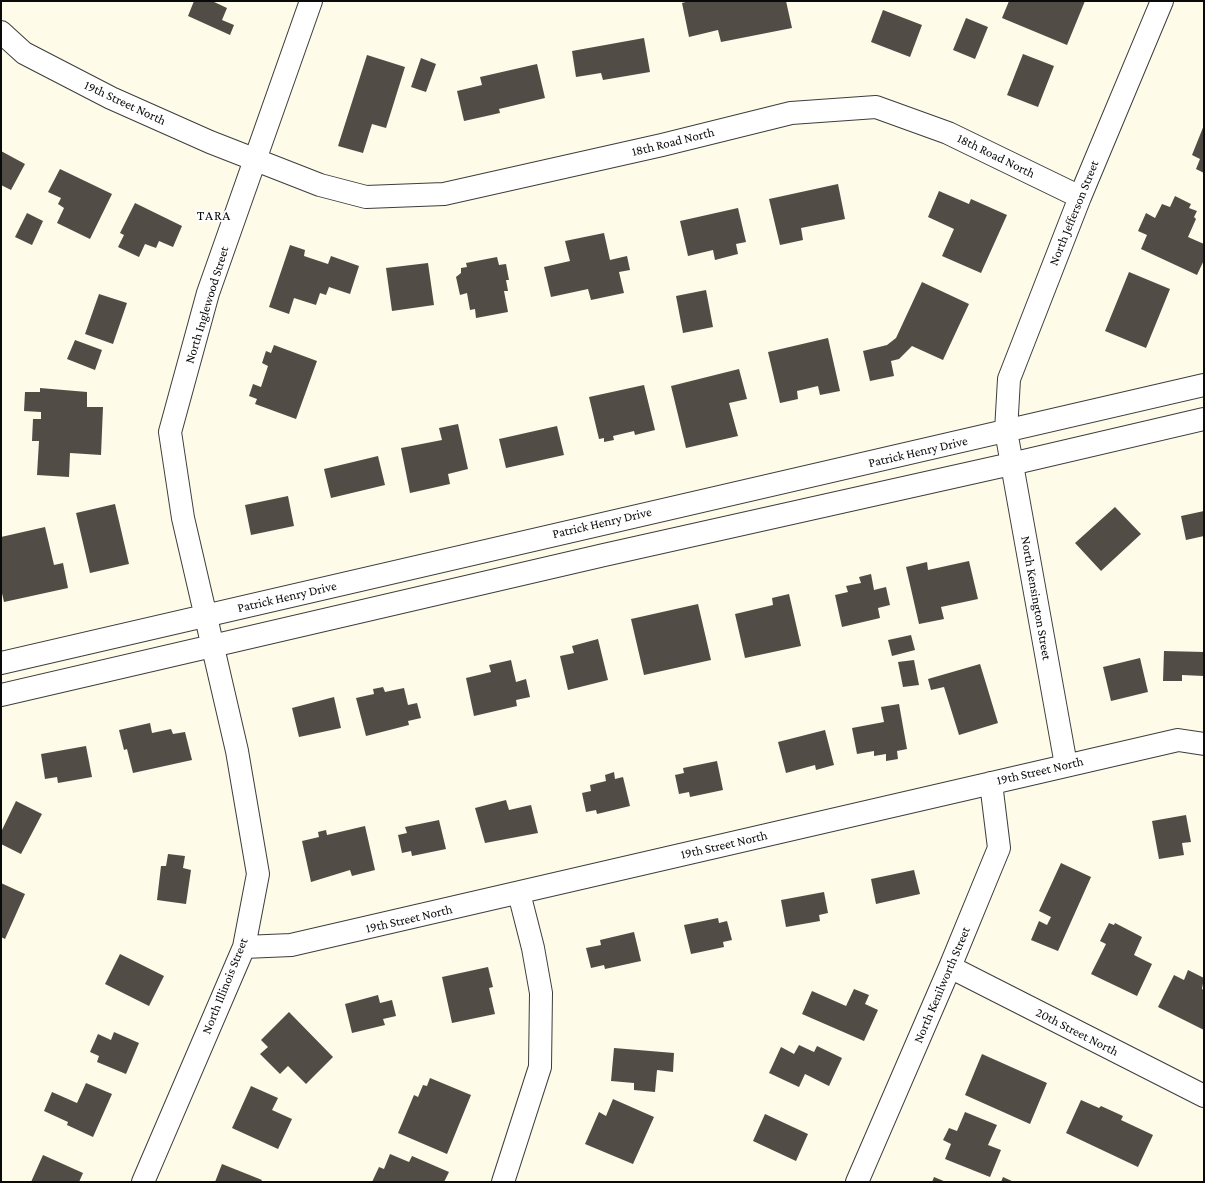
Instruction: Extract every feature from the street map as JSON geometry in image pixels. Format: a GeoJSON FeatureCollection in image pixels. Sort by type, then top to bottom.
{"type":"FeatureCollection","features":[{"type":"Feature","properties":{"kind":"street","name":"North Inglewood Street"},"geometry":{"type":"LineString","coordinates":[[207,616],[184,518],[170,432],[208,293],[311,1]]}},
{"type":"Feature","properties":{"kind":"street","name":"North Jefferson Street"},"geometry":{"type":"LineString","coordinates":[[1006,431],[1009,379],[1080,197],[1162,1]]}},
{"type":"Feature","properties":{"kind":"street","name":"19th Street North"},"geometry":{"type":"LineString","coordinates":[[1,32],[24,53],[111,98],[256,160]]}},
{"type":"Feature","properties":{"kind":"street","name":"18th Road North"},"geometry":{"type":"LineString","coordinates":[[256,160],[320,185],[366,196],[444,194],[662,145],[791,113],[876,107],[948,133],[1080,197]]}},
{"type":"Feature","properties":{"kind":"street","name":"Patrick Henry Drive"},"geometry":{"type":"LineString","coordinates":[[1,663],[1204,385]]}},
{"type":"Feature","properties":{"kind":"street"},"geometry":{"type":"LineString","coordinates":[[1,695],[604,555],[1011,464],[1204,419]]}},
{"type":"Feature","properties":{"kind":"street","name":"North Kensington Street"},"geometry":{"type":"LineString","coordinates":[[1006,431],[1066,765]]}},
{"type":"Feature","properties":{"kind":"street"},"geometry":{"type":"LineString","coordinates":[[598,524],[604,555]]}},
{"type":"Feature","properties":{"kind":"street","name":"North Illinois Street"},"geometry":{"type":"LineString","coordinates":[[143,1182],[244,947],[258,874],[237,752],[207,616]]}},
{"type":"Feature","properties":{"kind":"street","name":"19th Street North"},"geometry":{"type":"LineString","coordinates":[[244,947],[291,945],[1178,740],[1204,744]]}},
{"type":"Feature","properties":{"kind":"street","name":"North Kenilworth Street"},"geometry":{"type":"LineString","coordinates":[[857,1182],[950,968],[999,848],[991,783]]}},
{"type":"Feature","properties":{"kind":"street"},"geometry":{"type":"LineString","coordinates":[[503,1182],[540,1067],[541,993],[533,948],[519,893]]}},
{"type":"Feature","properties":{"kind":"street","name":"20th Street North"},"geometry":{"type":"LineString","coordinates":[[950,968],[1204,1096]]}},
{"type":"Feature","properties":{"kind":"building"},"geometry":{"type":"Polygon","coordinates":[[[194,1],[212,1],[227,8],[222,20],[234,25],[230,35],[188,16],[194,1]]]}},
{"type":"Feature","properties":{"kind":"building"},"geometry":{"type":"Polygon","coordinates":[[[689,1],[786,1],[792,28],[721,42],[718,30],[689,37],[682,3],[689,1]]]}},
{"type":"Feature","properties":{"kind":"building"},"geometry":{"type":"Polygon","coordinates":[[[1009,1],[1085,1],[1067,45],[1002,18],[1009,1]]]}},
{"type":"Feature","properties":{"kind":"building"},"geometry":{"type":"Polygon","coordinates":[[[883,10],[922,25],[910,57],[871,42],[883,10]]]}},
{"type":"Feature","properties":{"kind":"building"},"geometry":{"type":"Polygon","coordinates":[[[966,18],[988,27],[975,59],[953,50],[966,18]]]}},
{"type":"Feature","properties":{"kind":"building"},"geometry":{"type":"Polygon","coordinates":[[[644,38],[650,72],[603,80],[601,73],[576,77],[572,51],[644,38]]]}},
{"type":"Feature","properties":{"kind":"building"},"geometry":{"type":"Polygon","coordinates":[[[1023,54],[1054,66],[1038,107],[1007,95],[1023,54]]]}},
{"type":"Feature","properties":{"kind":"building"},"geometry":{"type":"Polygon","coordinates":[[[367,55],[405,67],[386,128],[372,124],[363,153],[338,146],[367,55]]]}},
{"type":"Feature","properties":{"kind":"building"},"geometry":{"type":"Polygon","coordinates":[[[421,58],[436,64],[426,92],[411,87],[421,58]]]}},
{"type":"Feature","properties":{"kind":"building"},"geometry":{"type":"Polygon","coordinates":[[[537,64],[545,98],[499,109],[500,113],[464,121],[457,91],[482,85],[480,77],[537,64]]]}},
{"type":"Feature","properties":{"kind":"building"},"geometry":{"type":"Polygon","coordinates":[[[1204,125],[1204,173],[1196,169],[1200,159],[1192,155],[1204,125]]]}},
{"type":"Feature","properties":{"kind":"building"},"geometry":{"type":"Polygon","coordinates":[[[1,151],[25,164],[11,190],[1,185],[1,151]]]}},
{"type":"Feature","properties":{"kind":"building"},"geometry":{"type":"Polygon","coordinates":[[[60,169],[112,194],[90,239],[57,223],[64,208],[58,204],[61,198],[48,192],[60,169]]]}},
{"type":"Feature","properties":{"kind":"building"},"geometry":{"type":"Polygon","coordinates":[[[838,184],[845,219],[801,228],[803,240],[780,245],[769,199],[838,184]]]}},
{"type":"Feature","properties":{"kind":"building"},"geometry":{"type":"Polygon","coordinates":[[[939,191],[969,204],[971,199],[1007,215],[981,273],[942,256],[954,229],[928,217],[939,191]]]}},
{"type":"Feature","properties":{"kind":"building"},"geometry":{"type":"Polygon","coordinates":[[[1175,196],[1191,204],[1189,208],[1197,211],[1194,217],[1196,219],[1188,237],[1204,244],[1204,260],[1197,275],[1141,249],[1147,235],[1138,231],[1146,213],[1155,218],[1162,204],[1170,207],[1175,196]]]}},
{"type":"Feature","properties":{"kind":"building"},"geometry":{"type":"Polygon","coordinates":[[[135,203],[182,226],[173,247],[159,241],[156,248],[145,244],[139,257],[118,247],[124,235],[120,233],[135,203]]]}},
{"type":"Feature","properties":{"kind":"building"},"geometry":{"type":"Polygon","coordinates":[[[738,208],[746,242],[736,244],[738,254],[715,260],[713,250],[688,256],[680,221],[738,208]]]}},
{"type":"Feature","properties":{"kind":"building"},"geometry":{"type":"Polygon","coordinates":[[[27,213],[43,221],[32,245],[15,237],[27,213]]]}},
{"type":"Feature","properties":{"kind":"building"},"geometry":{"type":"Polygon","coordinates":[[[604,233],[610,260],[627,256],[630,270],[619,272],[624,293],[591,300],[588,289],[551,297],[544,267],[570,261],[565,241],[604,233]]]}},
{"type":"Feature","properties":{"kind":"building"},"geometry":{"type":"Polygon","coordinates":[[[290,245],[305,250],[304,256],[328,264],[331,256],[359,266],[350,294],[329,287],[326,295],[320,293],[316,305],[294,298],[289,314],[269,307],[290,245]]]}},
{"type":"Feature","properties":{"kind":"building"},"geometry":{"type":"Polygon","coordinates":[[[497,257],[499,265],[506,264],[509,280],[506,280],[508,291],[504,291],[508,312],[476,318],[475,309],[470,310],[467,293],[460,295],[456,277],[461,273],[461,268],[467,267],[466,263],[497,257]]]}},
{"type":"Feature","properties":{"kind":"building"},"geometry":{"type":"Polygon","coordinates":[[[428,263],[434,305],[392,311],[386,268],[428,263]]]}},
{"type":"Feature","properties":{"kind":"building"},"geometry":{"type":"Polygon","coordinates":[[[1129,272],[1170,289],[1146,348],[1105,331],[1129,272]]]}},
{"type":"Feature","properties":{"kind":"building"},"geometry":{"type":"Polygon","coordinates":[[[922,282],[969,304],[943,360],[912,346],[899,359],[891,361],[894,376],[870,381],[863,351],[887,345],[896,338],[922,282]]]}},
{"type":"Feature","properties":{"kind":"building"},"geometry":{"type":"Polygon","coordinates":[[[706,290],[713,327],[683,333],[676,296],[706,290]]]}},
{"type":"Feature","properties":{"kind":"building"},"geometry":{"type":"Polygon","coordinates":[[[99,294],[127,303],[113,344],[85,334],[99,294]]]}},
{"type":"Feature","properties":{"kind":"building"},"geometry":{"type":"Polygon","coordinates":[[[828,338],[840,391],[820,395],[818,386],[797,391],[798,399],[780,403],[768,352],[828,338]]]}},
{"type":"Feature","properties":{"kind":"building"},"geometry":{"type":"Polygon","coordinates":[[[75,340],[102,350],[95,370],[67,359],[75,340]]]}},
{"type":"Feature","properties":{"kind":"building"},"geometry":{"type":"Polygon","coordinates":[[[274,345],[317,361],[296,419],[255,404],[257,399],[249,396],[253,384],[261,387],[268,366],[262,363],[266,351],[271,353],[274,345]]]}},
{"type":"Feature","properties":{"kind":"building"},"geometry":{"type":"Polygon","coordinates":[[[739,369],[747,399],[729,403],[738,436],[686,448],[671,386],[739,369]]]}},
{"type":"Feature","properties":{"kind":"building"},"geometry":{"type":"Polygon","coordinates":[[[644,385],[655,430],[635,435],[634,431],[613,436],[614,440],[604,442],[604,438],[599,439],[589,397],[644,385]]]}},
{"type":"Feature","properties":{"kind":"building"},"geometry":{"type":"Polygon","coordinates":[[[40,388],[87,392],[87,407],[103,407],[101,455],[70,453],[69,477],[37,475],[39,441],[32,441],[33,419],[41,419],[41,412],[24,411],[25,392],[40,392],[40,388]]]}},
{"type":"Feature","properties":{"kind":"building"},"geometry":{"type":"Polygon","coordinates":[[[458,424],[468,469],[448,474],[450,484],[410,493],[401,448],[442,440],[439,428],[458,424]]]}},
{"type":"Feature","properties":{"kind":"building"},"geometry":{"type":"Polygon","coordinates":[[[557,426],[564,455],[506,468],[499,439],[557,426]]]}},
{"type":"Feature","properties":{"kind":"building"},"geometry":{"type":"Polygon","coordinates":[[[378,456],[385,485],[331,498],[324,469],[378,456]]]}},
{"type":"Feature","properties":{"kind":"building"},"geometry":{"type":"Polygon","coordinates":[[[288,496],[294,526],[251,535],[245,505],[288,496]]]}},
{"type":"Feature","properties":{"kind":"building"},"geometry":{"type":"Polygon","coordinates":[[[115,504],[129,564],[90,573],[76,513],[115,504]]]}},
{"type":"Feature","properties":{"kind":"building"},"geometry":{"type":"Polygon","coordinates":[[[1115,507],[1141,534],[1101,571],[1075,543],[1115,507]]]}},
{"type":"Feature","properties":{"kind":"building"},"geometry":{"type":"Polygon","coordinates":[[[1204,511],[1204,536],[1186,540],[1181,516],[1204,511]]]}},
{"type":"Feature","properties":{"kind":"building"},"geometry":{"type":"Polygon","coordinates":[[[45,527],[54,565],[63,563],[68,588],[4,602],[1,589],[1,537],[45,527]]]}},
{"type":"Feature","properties":{"kind":"building"},"geometry":{"type":"Polygon","coordinates":[[[969,561],[978,599],[941,607],[944,619],[919,624],[906,567],[927,562],[928,570],[969,561]]]}},
{"type":"Feature","properties":{"kind":"building"},"geometry":{"type":"Polygon","coordinates":[[[871,574],[874,590],[886,587],[890,605],[878,608],[880,618],[842,627],[835,595],[848,592],[846,586],[861,583],[859,577],[871,574]]]}},
{"type":"Feature","properties":{"kind":"building"},"geometry":{"type":"Polygon","coordinates":[[[789,594],[801,646],[745,658],[735,614],[773,605],[772,598],[789,594]]]}},
{"type":"Feature","properties":{"kind":"building"},"geometry":{"type":"Polygon","coordinates":[[[698,604],[711,660],[644,675],[631,619],[698,604]]]}},
{"type":"Feature","properties":{"kind":"building"},"geometry":{"type":"Polygon","coordinates":[[[911,635],[915,650],[892,656],[888,640],[911,635]]]}},
{"type":"Feature","properties":{"kind":"building"},"geometry":{"type":"Polygon","coordinates":[[[598,639],[608,680],[568,690],[560,656],[574,653],[572,646],[598,639]]]}},
{"type":"Feature","properties":{"kind":"building"},"geometry":{"type":"Polygon","coordinates":[[[1164,651],[1204,652],[1204,676],[1182,675],[1182,681],[1163,681],[1164,651]]]}},
{"type":"Feature","properties":{"kind":"building"},"geometry":{"type":"Polygon","coordinates":[[[1140,658],[1148,692],[1111,701],[1103,667],[1140,658]]]}},
{"type":"Feature","properties":{"kind":"building"},"geometry":{"type":"Polygon","coordinates":[[[511,660],[516,682],[526,679],[530,697],[516,700],[517,706],[474,716],[466,678],[491,672],[489,665],[511,660]]]}},
{"type":"Feature","properties":{"kind":"building"},"geometry":{"type":"Polygon","coordinates":[[[914,660],[919,685],[903,687],[898,662],[914,660]]]}},
{"type":"Feature","properties":{"kind":"building"},"geometry":{"type":"Polygon","coordinates":[[[980,664],[998,723],[959,735],[944,687],[931,690],[928,679],[980,664]]]}},
{"type":"Feature","properties":{"kind":"building"},"geometry":{"type":"Polygon","coordinates":[[[383,687],[385,692],[404,688],[408,705],[417,703],[421,718],[408,721],[409,725],[366,736],[356,698],[374,694],[373,689],[383,687]]]}},
{"type":"Feature","properties":{"kind":"building"},"geometry":{"type":"Polygon","coordinates":[[[334,697],[341,728],[299,737],[292,708],[334,697]]]}},
{"type":"Feature","properties":{"kind":"building"},"geometry":{"type":"Polygon","coordinates":[[[899,704],[907,749],[897,751],[898,759],[886,761],[886,754],[874,756],[874,751],[857,754],[852,728],[884,722],[881,707],[899,704]]]}},
{"type":"Feature","properties":{"kind":"building"},"geometry":{"type":"Polygon","coordinates":[[[150,723],[152,733],[171,729],[173,734],[185,732],[192,760],[133,773],[127,749],[124,750],[119,730],[150,723]]]}},
{"type":"Feature","properties":{"kind":"building"},"geometry":{"type":"Polygon","coordinates":[[[825,730],[834,765],[816,770],[815,765],[786,773],[778,742],[825,730]]]}},
{"type":"Feature","properties":{"kind":"building"},"geometry":{"type":"Polygon","coordinates":[[[86,746],[92,777],[58,783],[57,777],[45,779],[41,754],[86,746]]]}},
{"type":"Feature","properties":{"kind":"building"},"geometry":{"type":"Polygon","coordinates":[[[717,761],[723,790],[690,797],[689,792],[679,794],[675,775],[684,773],[683,768],[717,761]]]}},
{"type":"Feature","properties":{"kind":"building"},"geometry":{"type":"Polygon","coordinates":[[[614,772],[615,779],[623,777],[630,806],[597,814],[596,810],[586,812],[582,793],[591,791],[590,785],[606,781],[605,775],[614,772]]]}},
{"type":"Feature","properties":{"kind":"building"},"geometry":{"type":"Polygon","coordinates":[[[506,800],[509,810],[531,805],[538,833],[485,843],[475,808],[506,800]]]}},
{"type":"Feature","properties":{"kind":"building"},"geometry":{"type":"Polygon","coordinates":[[[16,801],[42,814],[21,854],[1,844],[1,832],[16,801]]]}},
{"type":"Feature","properties":{"kind":"building"},"geometry":{"type":"Polygon","coordinates":[[[1186,815],[1191,842],[1182,843],[1184,855],[1159,859],[1152,821],[1186,815]]]}},
{"type":"Feature","properties":{"kind":"building"},"geometry":{"type":"Polygon","coordinates":[[[439,820],[446,849],[412,856],[411,851],[402,853],[398,835],[407,833],[405,827],[439,820]]]}},
{"type":"Feature","properties":{"kind":"building"},"geometry":{"type":"Polygon","coordinates":[[[365,826],[375,870],[352,876],[350,870],[311,882],[302,841],[319,837],[318,832],[326,830],[327,835],[365,826]]]}},
{"type":"Feature","properties":{"kind":"building"},"geometry":{"type":"Polygon","coordinates":[[[168,854],[185,856],[183,868],[191,870],[186,904],[157,900],[161,866],[166,866],[168,854]]]}},
{"type":"Feature","properties":{"kind":"building"},"geometry":{"type":"Polygon","coordinates":[[[1061,863],[1091,877],[1058,951],[1031,940],[1039,921],[1047,925],[1051,917],[1039,911],[1061,863]]]}},
{"type":"Feature","properties":{"kind":"building"},"geometry":{"type":"Polygon","coordinates":[[[914,870],[920,894],[876,904],[871,879],[914,870]]]}},
{"type":"Feature","properties":{"kind":"building"},"geometry":{"type":"Polygon","coordinates":[[[1,883],[25,894],[5,939],[1,937],[1,883]]]}},
{"type":"Feature","properties":{"kind":"building"},"geometry":{"type":"Polygon","coordinates":[[[824,892],[828,913],[819,915],[820,921],[786,927],[781,900],[824,892]]]}},
{"type":"Feature","properties":{"kind":"building"},"geometry":{"type":"Polygon","coordinates":[[[718,918],[719,923],[727,921],[732,940],[723,942],[724,947],[691,954],[684,925],[718,918]]]}},
{"type":"Feature","properties":{"kind":"building"},"geometry":{"type":"Polygon","coordinates":[[[1109,923],[1114,925],[1115,923],[1142,937],[1134,955],[1152,964],[1137,996],[1091,974],[1106,944],[1100,941],[1109,923]]]}},
{"type":"Feature","properties":{"kind":"building"},"geometry":{"type":"Polygon","coordinates":[[[634,932],[641,961],[605,969],[604,965],[591,968],[586,948],[601,945],[600,940],[634,932]]]}},
{"type":"Feature","properties":{"kind":"building"},"geometry":{"type":"Polygon","coordinates":[[[120,954],[164,976],[149,1006],[105,984],[120,954]]]}},
{"type":"Feature","properties":{"kind":"building"},"geometry":{"type":"Polygon","coordinates":[[[488,967],[493,987],[489,988],[495,1014],[452,1023],[442,977],[488,967]]]}},
{"type":"Feature","properties":{"kind":"building"},"geometry":{"type":"Polygon","coordinates":[[[1188,970],[1204,978],[1202,989],[1204,990],[1204,1030],[1158,1007],[1174,975],[1184,980],[1188,970]]]}},
{"type":"Feature","properties":{"kind":"building"},"geometry":{"type":"Polygon","coordinates":[[[854,989],[869,995],[865,1004],[878,1010],[864,1041],[802,1014],[812,991],[846,1006],[854,989]]]}},
{"type":"Feature","properties":{"kind":"building"},"geometry":{"type":"Polygon","coordinates":[[[378,995],[380,1003],[392,1000],[396,1016],[383,1019],[385,1025],[352,1033],[345,1004],[378,995]]]}},
{"type":"Feature","properties":{"kind":"building"},"geometry":{"type":"Polygon","coordinates":[[[289,1012],[333,1057],[306,1084],[288,1066],[280,1074],[260,1054],[268,1047],[261,1040],[289,1012]]]}},
{"type":"Feature","properties":{"kind":"building"},"geometry":{"type":"Polygon","coordinates":[[[114,1032],[139,1043],[126,1074],[97,1062],[99,1056],[90,1052],[98,1034],[111,1040],[114,1032]]]}},
{"type":"Feature","properties":{"kind":"building"},"geometry":{"type":"Polygon","coordinates":[[[799,1045],[814,1052],[817,1046],[842,1058],[829,1086],[805,1074],[799,1087],[769,1073],[781,1047],[794,1054],[799,1045]]]}},
{"type":"Feature","properties":{"kind":"building"},"geometry":{"type":"Polygon","coordinates":[[[614,1048],[674,1053],[673,1072],[657,1070],[655,1092],[634,1090],[634,1083],[611,1081],[614,1048]]]}},
{"type":"Feature","properties":{"kind":"building"},"geometry":{"type":"Polygon","coordinates":[[[982,1054],[1047,1083],[1030,1124],[965,1095],[982,1054]]]}},
{"type":"Feature","properties":{"kind":"building"},"geometry":{"type":"Polygon","coordinates":[[[430,1078],[471,1095],[447,1154],[398,1133],[414,1095],[418,1097],[423,1085],[427,1086],[430,1078]]]}},
{"type":"Feature","properties":{"kind":"building"},"geometry":{"type":"Polygon","coordinates":[[[86,1083],[112,1094],[93,1137],[67,1125],[68,1122],[44,1111],[52,1092],[77,1103],[86,1083]]]}},
{"type":"Feature","properties":{"kind":"building"},"geometry":{"type":"Polygon","coordinates":[[[251,1086],[278,1098],[272,1110],[292,1119],[278,1149],[232,1128],[251,1086]]]}},
{"type":"Feature","properties":{"kind":"building"},"geometry":{"type":"Polygon","coordinates":[[[613,1099],[654,1117],[633,1164],[585,1144],[599,1112],[606,1116],[613,1099]]]}},
{"type":"Feature","properties":{"kind":"building"},"geometry":{"type":"Polygon","coordinates":[[[1081,1100],[1099,1108],[1101,1106],[1123,1116],[1121,1120],[1153,1135],[1138,1167],[1066,1133],[1081,1100]]]}},
{"type":"Feature","properties":{"kind":"building"},"geometry":{"type":"Polygon","coordinates":[[[965,1112],[997,1125],[988,1145],[1001,1150],[990,1177],[945,1159],[951,1144],[943,1140],[949,1128],[957,1131],[965,1112]]]}},
{"type":"Feature","properties":{"kind":"building"},"geometry":{"type":"Polygon","coordinates":[[[765,1114],[808,1134],[796,1161],[753,1141],[765,1114]]]}},
{"type":"Feature","properties":{"kind":"building"},"geometry":{"type":"Polygon","coordinates":[[[390,1154],[409,1162],[412,1156],[449,1172],[444,1182],[372,1182],[379,1167],[384,1169],[390,1154]]]}},
{"type":"Feature","properties":{"kind":"building"},"geometry":{"type":"Polygon","coordinates":[[[43,1155],[83,1173],[79,1182],[31,1182],[43,1155]]]}},
{"type":"Feature","properties":{"kind":"building"},"geometry":{"type":"Polygon","coordinates":[[[222,1164],[262,1180],[261,1182],[215,1182],[222,1164]]]}},
{"type":"Feature","properties":{"kind":"building"},"geometry":{"type":"Polygon","coordinates":[[[934,1177],[946,1182],[932,1182],[934,1177]]]}},
{"type":"Feature","properties":{"kind":"building"},"geometry":{"type":"Polygon","coordinates":[[[1003,1177],[1014,1182],[1001,1182],[1003,1177]]]}},
{"type":"Feature","properties":{"kind":"district","name":"TARA"},"geometry":{"type":"Point","coordinates":[214,216]}}]}
